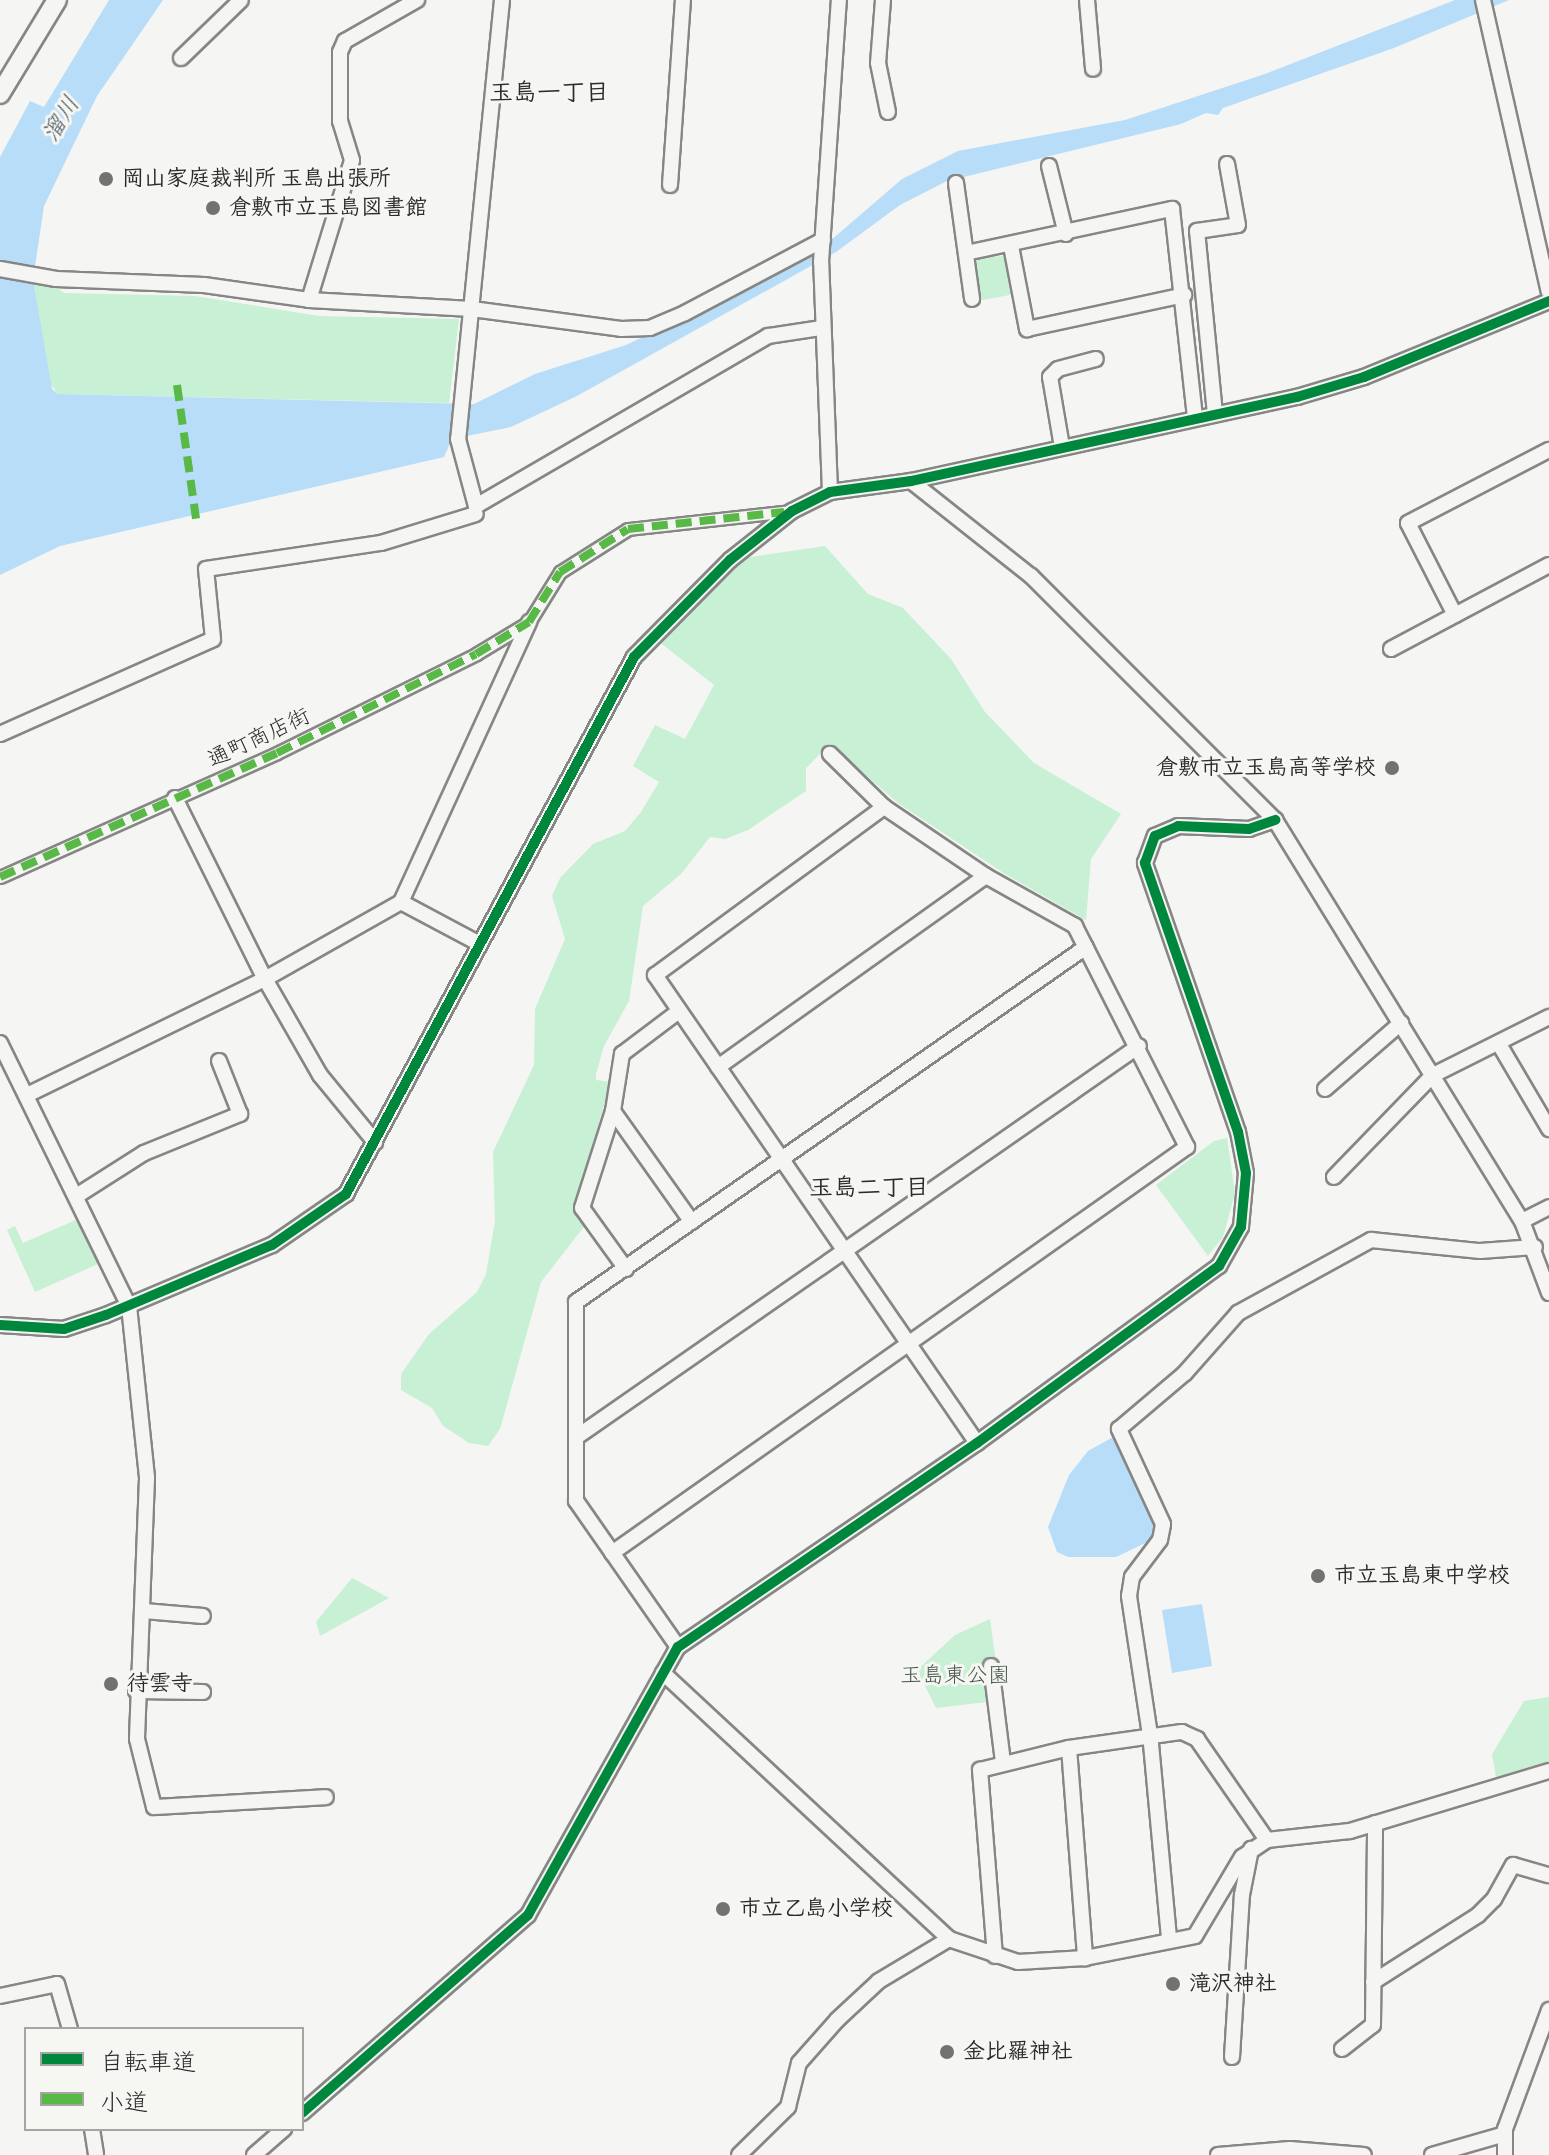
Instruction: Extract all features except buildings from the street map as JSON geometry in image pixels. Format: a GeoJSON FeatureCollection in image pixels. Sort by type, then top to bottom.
{"type":"FeatureCollection","features":[{"type":"Feature","properties":{"kind":"street"},"geometry":{"type":"LineString","coordinates":[[0,94],[57,0]]}},
{"type":"Feature","properties":{"kind":"street"},"geometry":{"type":"LineString","coordinates":[[181,58],[241,0]]}},
{"type":"Feature","properties":{"kind":"street"},"geometry":{"type":"LineString","coordinates":[[309,300],[352,160],[340,121],[340,52],[345,41],[417,0]]}},
{"type":"Feature","properties":{"kind":"street"},"geometry":{"type":"LineString","coordinates":[[502,0],[459,456],[476,506],[768,336],[821,328]]}},
{"type":"Feature","properties":{"kind":"street"},"geometry":{"type":"LineString","coordinates":[[670,185],[683,0]]}},
{"type":"Feature","properties":{"kind":"street"},"geometry":{"type":"LineString","coordinates":[[830,492],[821,328],[821,262],[839,0]]}},
{"type":"Feature","properties":{"kind":"street"},"geometry":{"type":"LineString","coordinates":[[883,0],[878,63],[888,112]]}},
{"type":"Feature","properties":{"kind":"street"},"geometry":{"type":"LineString","coordinates":[[1087,0],[1093,69]]}},
{"type":"Feature","properties":{"kind":"street"},"geometry":{"type":"LineString","coordinates":[[1485,7],[1549,292]]}},
{"type":"Feature","properties":{"kind":"street"},"geometry":{"type":"LineString","coordinates":[[1176,234],[1238,225],[1227,164]]}},
{"type":"Feature","properties":{"kind":"street"},"geometry":{"type":"LineString","coordinates":[[1049,166],[1066,234]]}},
{"type":"Feature","properties":{"kind":"street"},"geometry":{"type":"LineString","coordinates":[[956,183],[972,299]]}},
{"type":"Feature","properties":{"kind":"street"},"geometry":{"type":"LineString","coordinates":[[966,253],[1011,246],[1172,209],[1184,295],[1195,417]]}},
{"type":"Feature","properties":{"kind":"street"},"geometry":{"type":"LineString","coordinates":[[1197,231],[1215,414]]}},
{"type":"Feature","properties":{"kind":"street"},"geometry":{"type":"LineString","coordinates":[[0,269],[56,279],[204,285],[309,300],[472,309],[621,329],[650,328],[823,240]]}},
{"type":"Feature","properties":{"kind":"street"},"geometry":{"type":"LineString","coordinates":[[1011,246],[1027,329],[1184,295]]}},
{"type":"Feature","properties":{"kind":"street"},"geometry":{"type":"LineString","coordinates":[[0,1325],[64,1329],[129,1306],[272,1245],[330,1208],[346,1194],[634,657],[730,560],[792,511],[830,492],[911,481],[1215,414],[1364,377],[1549,301]]}},
{"type":"Feature","properties":{"kind":"street"},"geometry":{"type":"LineString","coordinates":[[1062,447],[1050,377],[1058,369],[1096,359]]}},
{"type":"Feature","properties":{"kind":"street"},"geometry":{"type":"LineString","coordinates":[[1455,615],[1408,523],[1549,450]]}},
{"type":"Feature","properties":{"kind":"street"},"geometry":{"type":"LineString","coordinates":[[911,481],[1031,576],[1275,820],[1522,1221],[1535,1247],[1549,1293]]}},
{"type":"Feature","properties":{"kind":"street"},"geometry":{"type":"LineString","coordinates":[[27,1095],[265,979],[401,902],[529,622],[560,572],[628,529],[792,511]]}},
{"type":"Feature","properties":{"kind":"street"},"geometry":{"type":"LineString","coordinates":[[0,734],[213,639],[206,569],[381,543],[476,514]]}},
{"type":"Feature","properties":{"kind":"street"},"geometry":{"type":"LineString","coordinates":[[1391,649],[1549,565]]}},
{"type":"Feature","properties":{"kind":"street","name":"通町商店街"},"geometry":{"type":"LineString","coordinates":[[0,877],[291,746],[529,622]]}},
{"type":"Feature","properties":{"kind":"street"},"geometry":{"type":"LineString","coordinates":[[612,1553],[1187,1147],[1139,1046],[1075,926],[986,876],[884,807],[830,754]]}},
{"type":"Feature","properties":{"kind":"street"},"geometry":{"type":"LineString","coordinates":[[175,798],[265,979],[320,1075],[375,1142]]}},
{"type":"Feature","properties":{"kind":"street"},"geometry":{"type":"LineString","coordinates":[[884,807],[655,975],[977,1443]]}},
{"type":"Feature","properties":{"kind":"street"},"geometry":{"type":"LineString","coordinates":[[304,2111],[528,1915],[678,1647],[977,1443],[1203,1282],[1233,1246],[1247,1199],[1238,1132],[1145,863],[1155,836],[1178,826],[1249,829],[1275,820]]}},
{"type":"Feature","properties":{"kind":"street"},"geometry":{"type":"LineString","coordinates":[[718,1067],[986,876]]}},
{"type":"Feature","properties":{"kind":"street"},"geometry":{"type":"LineString","coordinates":[[401,902],[480,944]]}},
{"type":"Feature","properties":{"kind":"street"},"geometry":{"type":"LineString","coordinates":[[678,1647],[576,1501],[576,1302],[1086,947]]}},
{"type":"Feature","properties":{"kind":"street"},"geometry":{"type":"LineString","coordinates":[[626,1269],[582,1208],[613,1111],[622,1054],[679,1011]]}},
{"type":"Feature","properties":{"kind":"street"},"geometry":{"type":"LineString","coordinates":[[1334,1177],[1433,1075],[1549,1017]]}},
{"type":"Feature","properties":{"kind":"street"},"geometry":{"type":"LineString","coordinates":[[1325,1089],[1401,1023]]}},
{"type":"Feature","properties":{"kind":"street"},"geometry":{"type":"LineString","coordinates":[[0,1043],[78,1195],[129,1306],[147,1478],[144,1611],[136,1691],[137,1739],[154,1807],[326,1797]]}},
{"type":"Feature","properties":{"kind":"street"},"geometry":{"type":"LineString","coordinates":[[1499,1044],[1549,1129]]}},
{"type":"Feature","properties":{"kind":"street"},"geometry":{"type":"LineString","coordinates":[[578,1436],[845,1254],[1139,1046]]}},
{"type":"Feature","properties":{"kind":"street"},"geometry":{"type":"LineString","coordinates":[[78,1195],[144,1153],[240,1114],[219,1061]]}},
{"type":"Feature","properties":{"kind":"street"},"geometry":{"type":"LineString","coordinates":[[1534,1104],[1549,1097]]}},
{"type":"Feature","properties":{"kind":"street"},"geometry":{"type":"LineString","coordinates":[[613,1111],[692,1222]]}},
{"type":"Feature","properties":{"kind":"street"},"geometry":{"type":"LineString","coordinates":[[1522,1221],[1549,1207]]}},
{"type":"Feature","properties":{"kind":"street"},"geometry":{"type":"LineString","coordinates":[[1169,1938],[1150,1735],[1129,1596],[1132,1577],[1160,1540],[1163,1524],[1119,1429],[1185,1373],[1238,1313],[1371,1240],[1480,1251],[1535,1247]]}},
{"type":"Feature","properties":{"kind":"street"},"geometry":{"type":"LineString","coordinates":[[144,1611],[203,1616]]}},
{"type":"Feature","properties":{"kind":"street"},"geometry":{"type":"LineString","coordinates":[[991,1666],[1003,1762]]}},
{"type":"Feature","properties":{"kind":"street"},"geometry":{"type":"LineString","coordinates":[[663,1673],[949,1939],[1018,1962],[1085,1958],[1169,1938],[1195,1936],[1251,1848],[1267,1840],[1375,1823],[1549,1771]]}},
{"type":"Feature","properties":{"kind":"street"},"geometry":{"type":"LineString","coordinates":[[136,1691],[203,1692]]}},
{"type":"Feature","properties":{"kind":"street"},"geometry":{"type":"LineString","coordinates":[[995,1956],[976,1775],[1003,1762],[1069,1748],[1182,1732],[1197,1739],[1267,1840]]}},
{"type":"Feature","properties":{"kind":"street"},"geometry":{"type":"LineString","coordinates":[[1069,1748],[1085,1958]]}},
{"type":"Feature","properties":{"kind":"street"},"geometry":{"type":"LineString","coordinates":[[1342,2049],[1373,2025],[1375,1823]]}},
{"type":"Feature","properties":{"kind":"street"},"geometry":{"type":"LineString","coordinates":[[1232,2057],[1242,1895],[1251,1848]]}},
{"type":"Feature","properties":{"kind":"street"},"geometry":{"type":"LineString","coordinates":[[1373,1982],[1478,1915],[1513,1865],[1549,1875]]}},
{"type":"Feature","properties":{"kind":"street"},"geometry":{"type":"LineString","coordinates":[[739,2155],[788,2107],[799,2063],[837,2020],[879,1981],[949,1939]]}},
{"type":"Feature","properties":{"kind":"street"},"geometry":{"type":"LineString","coordinates":[[0,1996],[57,1984],[69,2027]]}},
{"type":"Feature","properties":{"kind":"street"},"geometry":{"type":"LineString","coordinates":[[1505,2155],[1505,2134],[1549,2010]]}},
{"type":"Feature","properties":{"kind":"street"},"geometry":{"type":"LineString","coordinates":[[92,2131],[96,2155]]}},
{"type":"Feature","properties":{"kind":"street"},"geometry":{"type":"LineString","coordinates":[[257,2154],[282,2131]]}},
{"type":"Feature","properties":{"kind":"street"},"geometry":{"type":"LineString","coordinates":[[1436,2154],[1505,2134]]}},
{"type":"Feature","properties":{"kind":"street"},"geometry":{"type":"LineString","coordinates":[[1218,2155],[1323,2149],[1364,2155]]}},
{"type":"Feature","properties":{"kind":"green space"},"geometry":{"type":"Polygon","coordinates":[[[1002,256],[1009,260],[1015,294],[978,301],[973,265],[979,258],[1002,256]]]}},
{"type":"Feature","properties":{"kind":"green space"},"geometry":{"type":"Polygon","coordinates":[[[33,280],[51,283],[64,293],[195,296],[319,316],[459,319],[449,403],[58,394],[49,382],[33,280]]]}},
{"type":"Feature","properties":{"kind":"green space"},"geometry":{"type":"Polygon","coordinates":[[[825,546],[868,594],[903,608],[951,659],[985,712],[1034,763],[1121,814],[1091,859],[1086,920],[1005,874],[898,803],[830,744],[806,768],[806,791],[748,830],[725,839],[710,837],[681,874],[643,906],[629,1001],[604,1046],[596,1074],[596,1080],[611,1082],[574,1207],[586,1224],[541,1282],[500,1429],[488,1446],[469,1443],[443,1426],[432,1408],[401,1390],[401,1374],[429,1334],[477,1292],[486,1274],[495,1221],[493,1152],[534,1065],[535,1009],[565,939],[552,896],[560,878],[593,844],[625,831],[641,812],[659,782],[633,766],[655,725],[685,739],[714,685],[657,640],[730,560],[825,546]]]}},
{"type":"Feature","properties":{"kind":"green space"},"geometry":{"type":"Polygon","coordinates":[[[1227,1138],[1235,1193],[1223,1237],[1208,1256],[1156,1185],[1214,1141],[1227,1138]]]}},
{"type":"Feature","properties":{"kind":"green space"},"geometry":{"type":"Polygon","coordinates":[[[78,1219],[98,1264],[35,1292],[7,1230],[15,1226],[23,1243],[78,1219]]]}},
{"type":"Feature","properties":{"kind":"green space"},"geometry":{"type":"Polygon","coordinates":[[[352,1578],[389,1598],[320,1636],[316,1622],[352,1578]]]}},
{"type":"Feature","properties":{"kind":"green space","name":"玉島東公園"},"geometry":{"type":"Polygon","coordinates":[[[990,1619],[996,1663],[984,1665],[987,1702],[936,1708],[917,1670],[955,1635],[990,1619]]]}},
{"type":"Feature","properties":{"kind":"green space"},"geometry":{"type":"Polygon","coordinates":[[[1549,1697],[1549,1761],[1496,1777],[1492,1754],[1524,1701],[1549,1697]]]}},
{"type":"Feature","properties":{"kind":"water","name":"溜川"},"geometry":{"type":"Polygon","coordinates":[[[109,0],[163,0],[97,96],[44,206],[33,280],[52,389],[58,394],[474,404],[535,374],[626,345],[715,303],[830,241],[902,179],[958,151],[1125,120],[1265,74],[1455,0],[1509,0],[1394,48],[1223,108],[1218,115],[1206,113],[1181,124],[947,181],[900,205],[836,252],[577,396],[511,427],[452,439],[444,457],[60,546],[0,575],[0,157],[30,101],[44,107],[109,0]]]}},
{"type":"Feature","properties":{"kind":"water"},"geometry":{"type":"Polygon","coordinates":[[[1115,1436],[1160,1536],[1116,1557],[1068,1557],[1057,1552],[1048,1527],[1069,1475],[1088,1451],[1115,1436]]]}},
{"type":"Feature","properties":{"kind":"water"},"geometry":{"type":"Polygon","coordinates":[[[1202,1604],[1212,1666],[1172,1673],[1162,1610],[1202,1604]]]}},
{"type":"Feature","properties":{"kind":"marked path"},"geometry":{"type":"LineString","coordinates":[[177,385],[196,519]]}},
{"type":"Feature","properties":{"kind":"marked path"},"geometry":{"type":"LineString","coordinates":[[0,877],[277,753],[476,654],[529,622],[560,572],[628,529],[784,512]]}},
{"type":"Feature","properties":{"kind":"cycle path"},"geometry":{"type":"LineString","coordinates":[[0,1325],[64,1329],[106,1315],[272,1245],[346,1194],[634,657],[730,560],[792,511],[830,492],[911,481],[1297,397],[1364,377],[1549,301]]}},
{"type":"Feature","properties":{"kind":"cycle path"},"geometry":{"type":"LineString","coordinates":[[304,2111],[528,1915],[678,1647],[977,1443],[1219,1266],[1241,1227],[1246,1173],[1238,1132],[1145,863],[1155,836],[1178,826],[1249,829],[1275,820]]}},
{"type":"Feature","properties":{"kind":"place","name":"岡山家庭裁判所 玉島出張所"},"geometry":{"type":"Point","coordinates":[106,179]}},
{"type":"Feature","properties":{"kind":"place","name":"倉敷市立玉島図書館"},"geometry":{"type":"Point","coordinates":[213,208]}},
{"type":"Feature","properties":{"kind":"place","name":"倉敷市立玉島高等学校"},"geometry":{"type":"Point","coordinates":[1392,768]}},
{"type":"Feature","properties":{"kind":"place","name":"市立玉島東中学校"},"geometry":{"type":"Point","coordinates":[1318,1576]}},
{"type":"Feature","properties":{"kind":"place","name":"待雲寺"},"geometry":{"type":"Point","coordinates":[111,1684]}},
{"type":"Feature","properties":{"kind":"place","name":"市立乙島小学校"},"geometry":{"type":"Point","coordinates":[723,1909]}},
{"type":"Feature","properties":{"kind":"place","name":"滝沢神社"},"geometry":{"type":"Point","coordinates":[1173,1984]}},
{"type":"Feature","properties":{"kind":"place","name":"金比羅神社"},"geometry":{"type":"Point","coordinates":[947,2052]}},
{"type":"Feature","properties":{"kind":"district","name":"玉島一丁目"},"geometry":{"type":"Point","coordinates":[549,93]}},
{"type":"Feature","properties":{"kind":"district","name":"玉島二丁目"},"geometry":{"type":"Point","coordinates":[869,1188]}}]}
